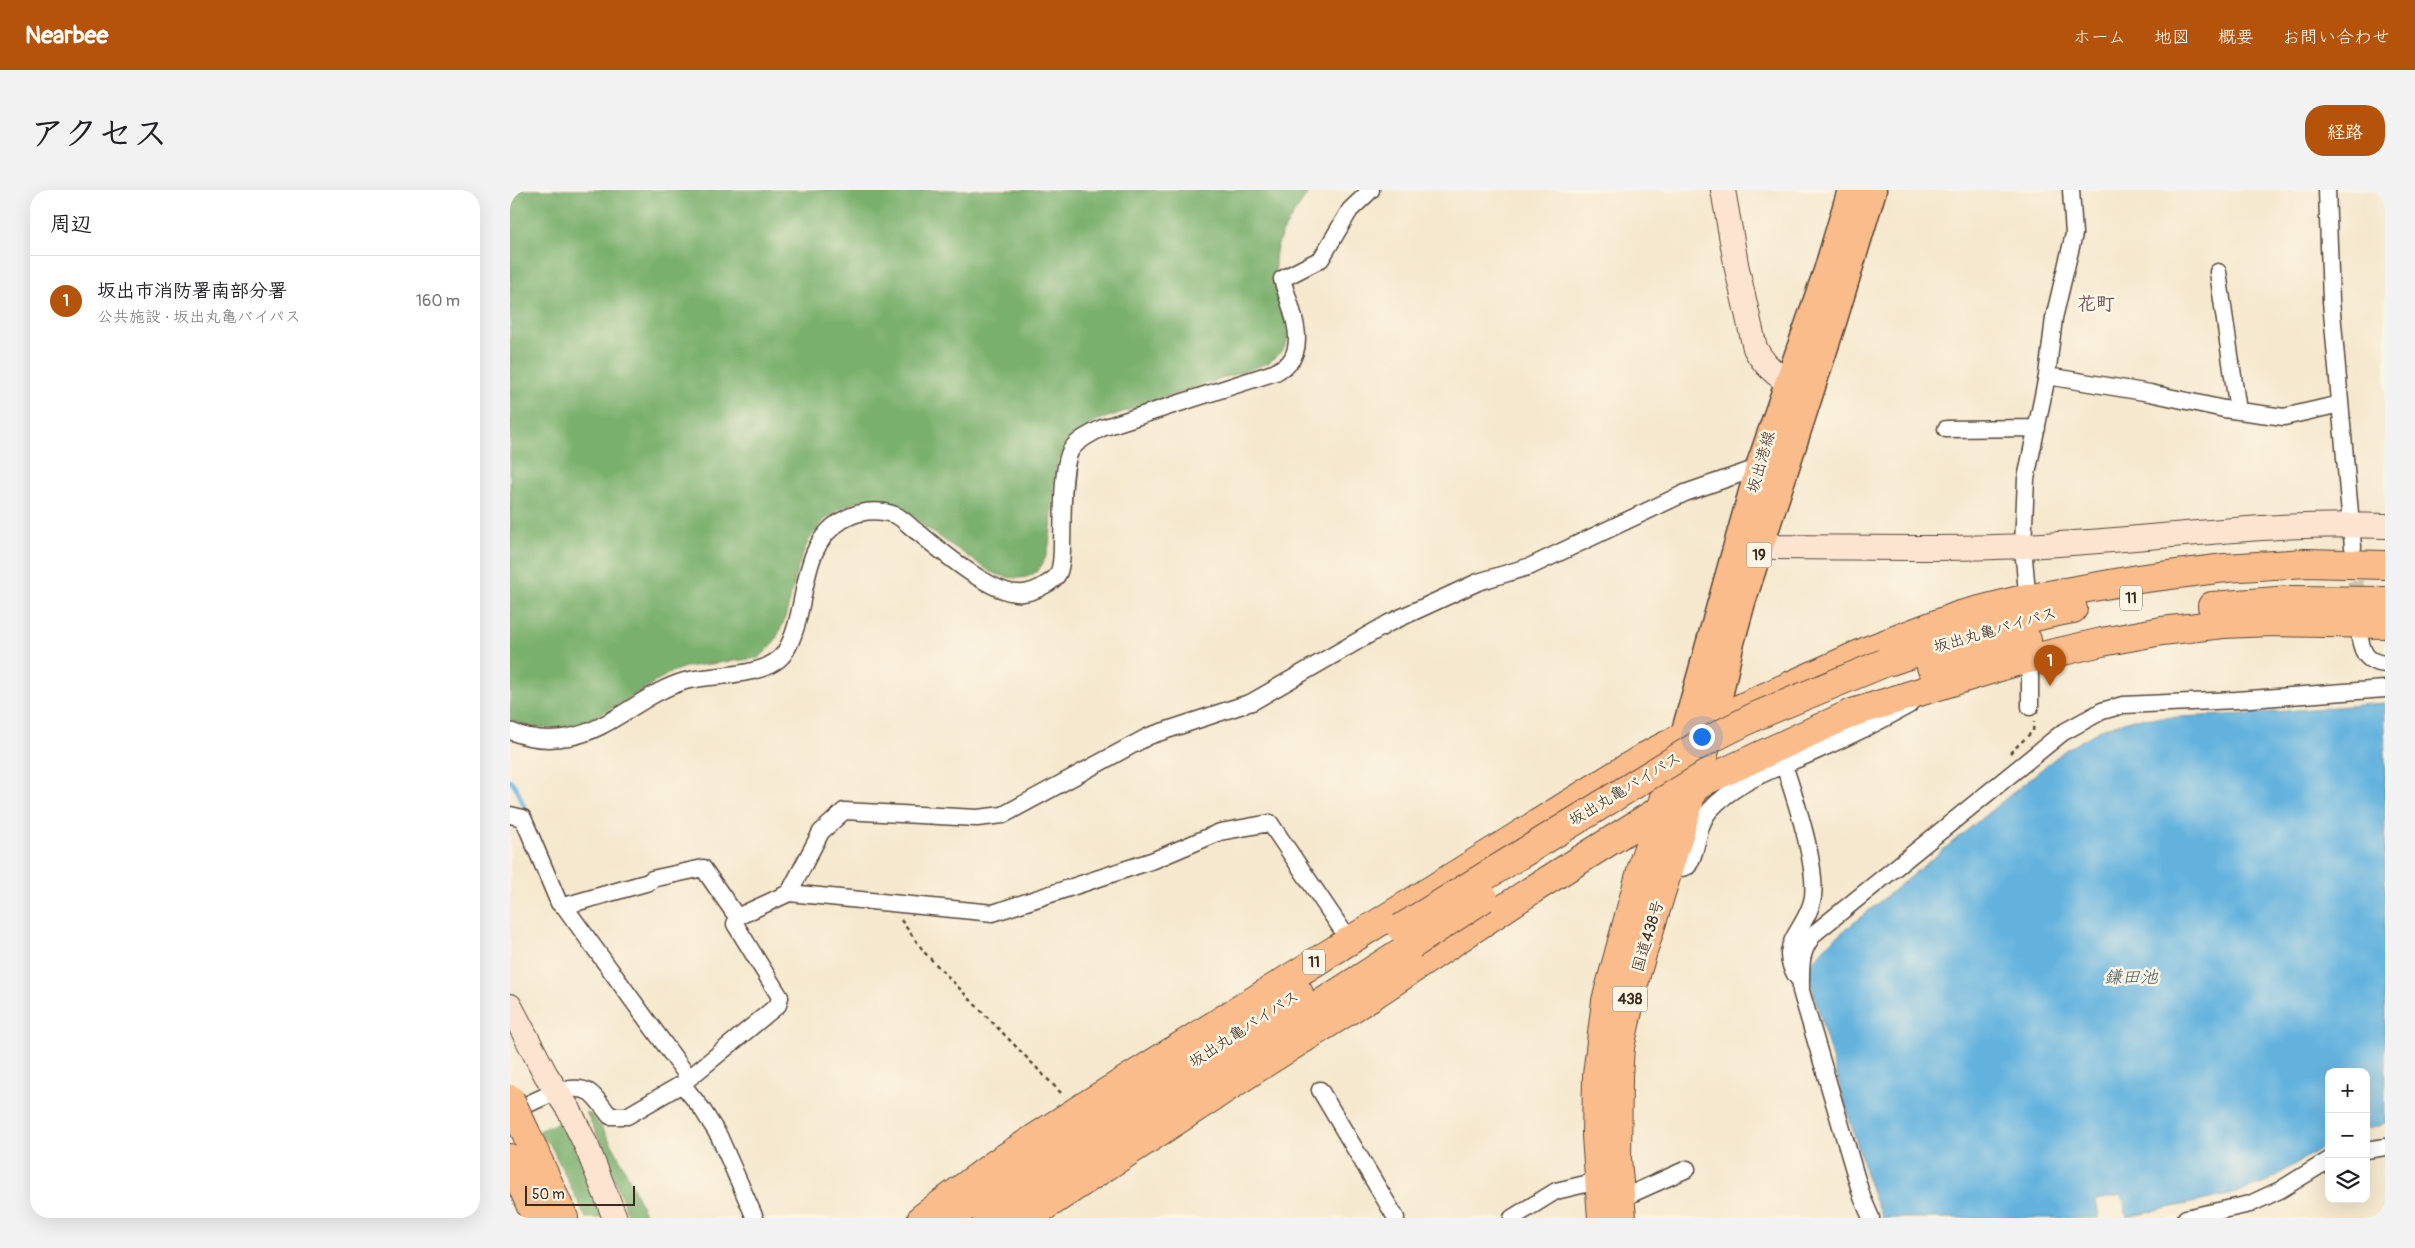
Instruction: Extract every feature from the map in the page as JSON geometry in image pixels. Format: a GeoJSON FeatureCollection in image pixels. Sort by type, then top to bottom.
{"type":"FeatureCollection","features":[{"type":"Feature","properties":{"kind":"highway"},"geometry":{"type":"LineString","coordinates":[[1714,720],[1871,649],[1960,616],[2138,579],[2225,568],[2306,564],[2385,565]]}},
{"type":"Feature","properties":{"kind":"highway","name":"坂出丸亀バイパス"},"geometry":{"type":"LineString","coordinates":[[949,1218],[1406,937],[1674,779],[1742,742],[1888,671],[1966,636],[2044,614],[2206,587],[2293,581],[2385,581]]}},
{"type":"Feature","properties":{"kind":"highway","name":"坂出丸亀バイパス"},"geometry":{"type":"LineString","coordinates":[[1888,671],[1966,656],[2127,618],[2206,607],[2290,600],[2385,602]]}},
{"type":"Feature","properties":{"kind":"highway"},"geometry":{"type":"LineString","coordinates":[[1028,1218],[1268,1060],[1372,996],[1532,890],[1710,779],[1781,756],[1852,713],[2030,653],[2223,624],[2318,621],[2385,624]]}},
{"type":"Feature","properties":{"kind":"highway","name":"11"},"geometry":{"type":"LineString","coordinates":[[922,1218],[995,1164],[1078,1110],[1646,756],[1714,720]]}},
{"type":"Feature","properties":{"kind":"highway","name":"国道438号"},"geometry":{"type":"LineString","coordinates":[[1615,1212],[1598,1181],[1596,1136],[1599,1044],[1606,1001],[1637,887],[1656,863],[1695,790],[1714,720]]}},
{"type":"Feature","properties":{"kind":"highway","name":"国道438号"},"geometry":{"type":"LineString","coordinates":[[1615,1212],[1620,1047],[1637,972],[1656,863],[1658,811],[1683,738]]}},
{"type":"Feature","properties":{"kind":"highway"},"geometry":{"type":"LineString","coordinates":[[1611,842],[1626,846],[1638,860],[1637,887]]}},
{"type":"Feature","properties":{"kind":"highway","name":"坂出丸亀バイパス"},"geometry":{"type":"LineString","coordinates":[[987,1218],[1406,937]]}},
{"type":"Feature","properties":{"kind":"highway"},"geometry":{"type":"LineString","coordinates":[[510,1099],[518,1123],[564,1218]]}},
{"type":"Feature","properties":{"kind":"highway"},"geometry":{"type":"LineString","coordinates":[[510,1158],[536,1218]]}},
{"type":"Feature","properties":{"kind":"main road","name":"坂出港線"},"geometry":{"type":"LineString","coordinates":[[1683,738],[1751,543],[1789,458],[1798,387],[1826,271],[1850,190]]}},
{"type":"Feature","properties":{"kind":"main road","name":"坂出港線"},"geometry":{"type":"LineString","coordinates":[[1714,720],[1726,672],[1730,646],[1742,602],[1751,543],[1759,467],[1798,387],[1873,190]]}},
{"type":"Feature","properties":{"kind":"main road"},"geometry":{"type":"LineString","coordinates":[[1726,672],[1733,686],[1741,692],[1772,694]]}},
{"type":"Feature","properties":{"kind":"street"},"geometry":{"type":"LineString","coordinates":[[510,731],[539,740],[570,737],[593,729],[660,691],[684,681],[772,665],[785,653],[794,631],[816,549],[826,532],[856,513],[875,511],[896,515],[953,560],[994,587],[1016,594],[1034,591],[1047,584],[1058,574],[1062,556],[1065,467],[1071,450],[1083,438],[1102,428],[1276,372],[1289,363],[1296,351],[1297,337],[1282,278],[1321,259],[1350,210],[1371,190]]}},
{"type":"Feature","properties":{"kind":"street"},"geometry":{"type":"LineString","coordinates":[[1724,190],[1752,338],[1760,358],[1798,387]]}},
{"type":"Feature","properties":{"kind":"street"},"geometry":{"type":"LineString","coordinates":[[2028,602],[2023,546],[2026,479],[2048,376],[2054,318],[2074,234],[2072,190]]}},
{"type":"Feature","properties":{"kind":"street"},"geometry":{"type":"LineString","coordinates":[[2327,190],[2331,301],[2351,536]]}},
{"type":"Feature","properties":{"kind":"street"},"geometry":{"type":"LineString","coordinates":[[2218,272],[2238,411]]}},
{"type":"Feature","properties":{"kind":"street"},"geometry":{"type":"LineString","coordinates":[[2048,376],[2238,411],[2284,417],[2340,404]]}},
{"type":"Feature","properties":{"kind":"street"},"geometry":{"type":"LineString","coordinates":[[1946,429],[2037,428]]}},
{"type":"Feature","properties":{"kind":"street"},"geometry":{"type":"LineString","coordinates":[[789,893],[821,832],[844,811],[977,818],[1003,815],[1149,736],[1252,702],[1389,623],[1478,582],[1531,566],[1685,493],[1789,458]]}},
{"type":"Feature","properties":{"kind":"street"},"geometry":{"type":"LineString","coordinates":[[1751,543],[2023,546],[2258,527],[2351,536],[2385,526]]}},
{"type":"Feature","properties":{"kind":"street"},"geometry":{"type":"LineString","coordinates":[[2360,639],[2365,656],[2370,661],[2385,664]]}},
{"type":"Feature","properties":{"kind":"street"},"geometry":{"type":"LineString","coordinates":[[2030,653],[2030,707]]}},
{"type":"Feature","properties":{"kind":"street"},"geometry":{"type":"LineString","coordinates":[[1871,1218],[1859,1188],[1801,991],[1802,955],[1806,943],[1816,932],[2062,733],[2102,711],[2123,704],[2236,700],[2385,688]]}},
{"type":"Feature","properties":{"kind":"street"},"geometry":{"type":"LineString","coordinates":[[1656,863],[1688,866],[1692,860],[1703,820],[1719,801],[1781,756],[1869,728],[1920,699]]}},
{"type":"Feature","properties":{"kind":"street"},"geometry":{"type":"LineString","coordinates":[[1781,756],[1798,811],[1815,880],[1812,901],[1789,947],[1788,957],[1792,971],[1801,982]]}},
{"type":"Feature","properties":{"kind":"street"},"geometry":{"type":"LineString","coordinates":[[510,815],[523,818],[558,903],[564,906],[685,1081],[718,1136],[755,1218]]}},
{"type":"Feature","properties":{"kind":"street"},"geometry":{"type":"LineString","coordinates":[[518,1123],[557,1092],[570,1089],[589,1092],[610,1116],[627,1116],[685,1081],[778,1005],[780,997],[735,924],[737,917],[789,893],[895,905],[993,913],[1154,860],[1220,832],[1270,823],[1349,940]]}},
{"type":"Feature","properties":{"kind":"street"},"geometry":{"type":"LineString","coordinates":[[564,906],[649,882],[652,879],[702,868],[737,917]]}},
{"type":"Feature","properties":{"kind":"street"},"geometry":{"type":"LineString","coordinates":[[510,1006],[557,1092],[570,1110],[615,1218]]}},
{"type":"Feature","properties":{"kind":"street"},"geometry":{"type":"LineString","coordinates":[[1320,1090],[1396,1218]]}},
{"type":"Feature","properties":{"kind":"street"},"geometry":{"type":"LineString","coordinates":[[2370,1149],[2385,1147]]}},
{"type":"Feature","properties":{"kind":"street"},"geometry":{"type":"LineString","coordinates":[[2186,1218],[2250,1204],[2280,1190],[2325,1162]]}},
{"type":"Feature","properties":{"kind":"street"},"geometry":{"type":"LineString","coordinates":[[1615,1212],[1687,1169]]}},
{"type":"Feature","properties":{"kind":"street"},"geometry":{"type":"LineString","coordinates":[[1512,1218],[1556,1191],[1598,1181]]}},
{"type":"Feature","properties":{"kind":"path"},"geometry":{"type":"LineString","coordinates":[[895,905],[900,918],[926,953],[1078,1110]]}},
{"type":"Feature","properties":{"kind":"green space"},"geometry":{"type":"Polygon","coordinates":[[[510,190],[1310,190],[1283,232],[1276,251],[1275,270],[1287,327],[1286,344],[1283,350],[1268,363],[1096,421],[1078,434],[1064,449],[1058,462],[1054,479],[1049,543],[1044,561],[1034,574],[1017,578],[991,572],[894,504],[875,499],[858,501],[846,506],[824,521],[810,539],[800,560],[782,625],[773,643],[758,658],[685,667],[671,672],[594,717],[574,724],[553,728],[531,726],[510,719],[510,190]]]}},
{"type":"Feature","properties":{"kind":"green space"},"geometry":{"type":"Polygon","coordinates":[[[586,1112],[594,1118],[612,1144],[647,1218],[629,1218],[602,1145],[586,1112]]]}},
{"type":"Feature","properties":{"kind":"green space"},"geometry":{"type":"Polygon","coordinates":[[[557,1123],[564,1129],[577,1152],[602,1218],[586,1218],[550,1144],[543,1139],[539,1131],[557,1123]]]}},
{"type":"Feature","properties":{"kind":"water","name":"鎌田池"},"geometry":{"type":"Polygon","coordinates":[[[2385,703],[2385,1123],[2370,1128],[2370,1068],[2325,1068],[2325,1146],[2265,1183],[2233,1194],[2127,1217],[2122,1195],[2096,1200],[2099,1218],[1883,1218],[1873,1196],[1847,1111],[1807,969],[1828,944],[2064,751],[2104,728],[2133,719],[2250,714],[2385,703]]]}},
{"type":"Feature","properties":{"kind":"waterway"},"geometry":{"type":"LineString","coordinates":[[510,780],[517,789],[528,816]]}},
{"type":"Feature","properties":{"kind":"waterway"},"geometry":{"type":"LineString","coordinates":[[712,1141],[744,1218]]}},
{"type":"Feature","properties":{"kind":"tunnel"},"geometry":{"type":"LineString","coordinates":[[2353,557],[2358,607]]}},
{"type":"Feature","properties":{"kind":"place","name":"坂出市消防署南部分署"},"geometry":{"type":"Point","coordinates":[2050,686]}},
{"type":"Feature","properties":{"kind":"district","name":"花町"},"geometry":{"type":"Point","coordinates":[2096,304]}}]}
